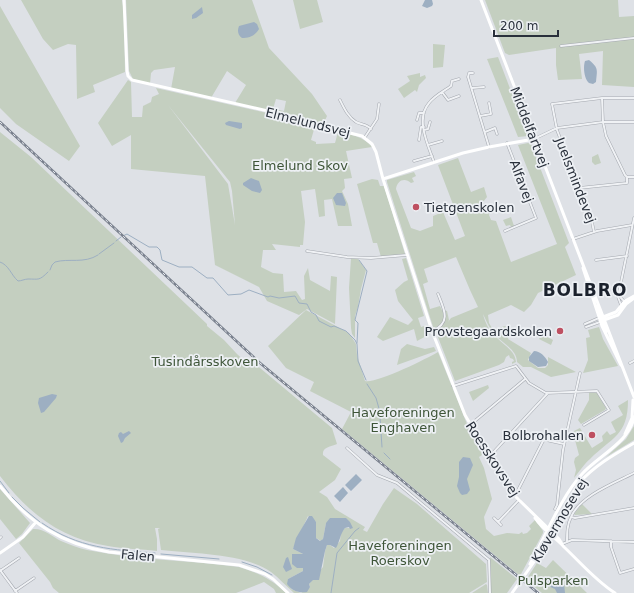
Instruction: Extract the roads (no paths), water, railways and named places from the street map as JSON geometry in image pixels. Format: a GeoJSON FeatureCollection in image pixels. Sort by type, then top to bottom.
{"type":"FeatureCollection","features":[{"type":"Feature","properties":{"kind":"street","name":"Elmelundsvej"},"geometry":{"type":"LineString","coordinates":[[124,0],[127,71],[129,78],[132,80],[290,116],[310,123],[365,137],[374,147],[383,179]]}},
{"type":"Feature","properties":{"kind":"street","name":"Middelfartvej"},"geometry":{"type":"LineString","coordinates":[[481,0],[603,319],[608,340],[624,372]]}},
{"type":"Feature","properties":{"kind":"street"},"geometry":{"type":"LineString","coordinates":[[561,46],[634,38]]}},
{"type":"Feature","properties":{"kind":"street"},"geometry":{"type":"LineString","coordinates":[[473,73],[469,73],[467,76],[490,147]]}},
{"type":"Feature","properties":{"kind":"street"},"geometry":{"type":"LineString","coordinates":[[434,162],[424,130],[424,114],[430,102],[452,85],[452,81],[459,79]]}},
{"type":"Feature","properties":{"kind":"street"},"geometry":{"type":"LineString","coordinates":[[472,88],[484,87]]}},
{"type":"Feature","properties":{"kind":"street"},"geometry":{"type":"LineString","coordinates":[[442,92],[448,100],[459,96]]}},
{"type":"Feature","properties":{"kind":"street"},"geometry":{"type":"LineString","coordinates":[[634,98],[602,98],[603,122],[609,144],[625,175],[628,177],[634,177]]}},
{"type":"Feature","properties":{"kind":"street","name":"Juelsmindevej"},"geometry":{"type":"LineString","coordinates":[[594,232],[592,222],[557,128],[552,104],[602,98]]}},
{"type":"Feature","properties":{"kind":"street"},"geometry":{"type":"LineString","coordinates":[[340,100],[344,109],[352,119],[368,126],[371,129]]}},
{"type":"Feature","properties":{"kind":"street"},"geometry":{"type":"LineString","coordinates":[[480,116],[491,114],[489,103]]}},
{"type":"Feature","properties":{"kind":"street"},"geometry":{"type":"LineString","coordinates":[[365,137],[377,119],[379,104]]}},
{"type":"Feature","properties":{"kind":"street"},"geometry":{"type":"LineString","coordinates":[[417,120],[419,113],[424,114]]}},
{"type":"Feature","properties":{"kind":"street"},"geometry":{"type":"LineString","coordinates":[[424,130],[428,129],[430,122]]}},
{"type":"Feature","properties":{"kind":"street"},"geometry":{"type":"LineString","coordinates":[[383,179],[434,162],[490,147],[539,138],[557,128],[603,122],[634,122]]}},
{"type":"Feature","properties":{"kind":"street"},"geometry":{"type":"LineString","coordinates":[[419,140],[421,128],[424,126]]}},
{"type":"Feature","properties":{"kind":"street"},"geometry":{"type":"LineString","coordinates":[[485,132],[495,128],[497,134]]}},
{"type":"Feature","properties":{"kind":"street"},"geometry":{"type":"LineString","coordinates":[[428,145],[442,141]]}},
{"type":"Feature","properties":{"kind":"street","name":"Alfavej"},"geometry":{"type":"LineString","coordinates":[[505,230],[536,218],[508,144]]}},
{"type":"Feature","properties":{"kind":"street"},"geometry":{"type":"LineString","coordinates":[[414,161],[432,156]]}},
{"type":"Feature","properties":{"kind":"street"},"geometry":{"type":"LineString","coordinates":[[579,188],[627,183],[628,177]]}},
{"type":"Feature","properties":{"kind":"street","name":"Roesskovsvej"},"geometry":{"type":"LineString","coordinates":[[383,179],[432,331],[470,425],[515,496],[549,532]]}},
{"type":"Feature","properties":{"kind":"street"},"geometry":{"type":"LineString","coordinates":[[624,304],[618,299],[634,218]]}},
{"type":"Feature","properties":{"kind":"street"},"geometry":{"type":"LineString","coordinates":[[573,239],[594,232],[633,225]]}},
{"type":"Feature","properties":{"kind":"street"},"geometry":{"type":"LineString","coordinates":[[308,251],[371,258],[407,255]]}},
{"type":"Feature","properties":{"kind":"street","name":"Middelfartvej"},"geometry":{"type":"LineString","coordinates":[[579,255],[590,291],[621,360],[628,383]]}},
{"type":"Feature","properties":{"kind":"street"},"geometry":{"type":"LineString","coordinates":[[596,260],[627,256]]}},
{"type":"Feature","properties":{"kind":"street"},"geometry":{"type":"LineString","coordinates":[[620,292],[624,304]]}},
{"type":"Feature","properties":{"kind":"street"},"geometry":{"type":"LineString","coordinates":[[432,331],[442,326],[444,319],[444,310],[438,294]]}},
{"type":"Feature","properties":{"kind":"street"},"geometry":{"type":"LineString","coordinates":[[586,327],[616,312],[634,297]]}},
{"type":"Feature","properties":{"kind":"street"},"geometry":{"type":"LineString","coordinates":[[585,324],[603,319]]}},
{"type":"Feature","properties":{"kind":"street"},"geometry":{"type":"LineString","coordinates":[[603,319],[621,360]]}},
{"type":"Feature","properties":{"kind":"street"},"geometry":{"type":"LineString","coordinates":[[630,363],[634,361]]}},
{"type":"Feature","properties":{"kind":"street"},"geometry":{"type":"LineString","coordinates":[[453,386],[516,366],[525,379],[539,389],[548,393],[597,390],[609,410],[584,425]]}},
{"type":"Feature","properties":{"kind":"street"},"geometry":{"type":"LineString","coordinates":[[557,509],[564,444],[580,373]]}},
{"type":"Feature","properties":{"kind":"street"},"geometry":{"type":"LineString","coordinates":[[470,425],[525,379]]}},
{"type":"Feature","properties":{"kind":"street","name":"Kløvermosevej"},"geometry":{"type":"LineString","coordinates":[[628,383],[634,398],[634,404]]}},
{"type":"Feature","properties":{"kind":"street"},"geometry":{"type":"LineString","coordinates":[[490,456],[548,393]]}},
{"type":"Feature","properties":{"kind":"street","name":"Kløvermosevej"},"geometry":{"type":"LineString","coordinates":[[617,444],[627,431],[630,423],[634,398]]}},
{"type":"Feature","properties":{"kind":"street","name":"Kløvermosevej"},"geometry":{"type":"LineString","coordinates":[[512,593],[540,552],[557,509],[575,482],[628,432],[632,426],[634,417]]}},
{"type":"Feature","properties":{"kind":"street"},"geometry":{"type":"LineString","coordinates":[[515,496],[543,441],[546,440],[564,444]]}},
{"type":"Feature","properties":{"kind":"street","name":"Kløvermosevej"},"geometry":{"type":"LineString","coordinates":[[526,573],[571,495],[585,476],[600,463],[634,443]]}},
{"type":"Feature","properties":{"kind":"street"},"geometry":{"type":"LineString","coordinates":[[347,448],[377,475],[397,483],[489,560],[490,593]]}},
{"type":"Feature","properties":{"kind":"street"},"geometry":{"type":"LineString","coordinates":[[566,542],[567,530],[571,517],[578,506],[588,498],[634,473]]}},
{"type":"Feature","properties":{"kind":"street","name":"Falen"},"geometry":{"type":"LineString","coordinates":[[0,486],[14,502],[36,522],[60,537],[95,549],[120,553],[227,563],[247,567],[273,579],[288,593]]}},
{"type":"Feature","properties":{"kind":"street"},"geometry":{"type":"LineString","coordinates":[[498,522],[519,500]]}},
{"type":"Feature","properties":{"kind":"street"},"geometry":{"type":"LineString","coordinates":[[571,517],[575,518],[634,508]]}},
{"type":"Feature","properties":{"kind":"street","name":"Roesskovsvej"},"geometry":{"type":"LineString","coordinates":[[533,515],[549,532],[559,539],[562,544],[598,580],[615,593]]}},
{"type":"Feature","properties":{"kind":"street"},"geometry":{"type":"LineString","coordinates":[[494,518],[501,526]]}},
{"type":"Feature","properties":{"kind":"street"},"geometry":{"type":"LineString","coordinates":[[0,553],[20,539],[36,522]]}},
{"type":"Feature","properties":{"kind":"street"},"geometry":{"type":"LineString","coordinates":[[562,544],[572,540],[634,542]]}},
{"type":"Feature","properties":{"kind":"street"},"geometry":{"type":"LineString","coordinates":[[611,542],[611,547],[620,574],[634,569]]}},
{"type":"Feature","properties":{"kind":"street"},"geometry":{"type":"LineString","coordinates":[[18,558],[0,570],[16,592],[34,578]]}},
{"type":"Feature","properties":{"kind":"water"},"geometry":{"type":"Polygon","coordinates":[[[425,0],[432,0],[432,6],[427,8],[422,6],[425,0]]]}},
{"type":"Feature","properties":{"kind":"water"},"geometry":{"type":"Polygon","coordinates":[[[202,7],[203,13],[192,19],[192,15],[202,7]]]}},
{"type":"Feature","properties":{"kind":"water"},"geometry":{"type":"Polygon","coordinates":[[[254,22],[257,24],[259,29],[256,33],[247,38],[242,38],[238,33],[239,26],[254,22]]]}},
{"type":"Feature","properties":{"kind":"water"},"geometry":{"type":"Polygon","coordinates":[[[589,60],[597,70],[596,82],[593,84],[587,81],[584,73],[585,61],[589,60]]]}},
{"type":"Feature","properties":{"kind":"water"},"geometry":{"type":"Polygon","coordinates":[[[229,121],[242,123],[242,128],[240,129],[226,125],[225,123],[229,121]]]}},
{"type":"Feature","properties":{"kind":"water"},"geometry":{"type":"Polygon","coordinates":[[[251,178],[259,181],[262,190],[260,193],[252,191],[243,185],[243,183],[251,178]]]}},
{"type":"Feature","properties":{"kind":"water"},"geometry":{"type":"Polygon","coordinates":[[[337,193],[342,193],[346,203],[345,206],[336,205],[333,198],[337,193]]]}},
{"type":"Feature","properties":{"kind":"water"},"geometry":{"type":"Polygon","coordinates":[[[534,351],[540,353],[545,358],[548,362],[546,366],[538,367],[529,361],[529,357],[534,351]]]}},
{"type":"Feature","properties":{"kind":"water"},"geometry":{"type":"Polygon","coordinates":[[[52,394],[57,395],[56,398],[44,412],[41,413],[38,403],[39,398],[52,394]]]}},
{"type":"Feature","properties":{"kind":"water"},"geometry":{"type":"Polygon","coordinates":[[[129,431],[131,433],[121,443],[118,436],[119,433],[121,432],[123,434],[129,431]]]}},
{"type":"Feature","properties":{"kind":"water"},"geometry":{"type":"Polygon","coordinates":[[[463,457],[470,458],[473,465],[467,479],[470,490],[467,494],[462,495],[457,486],[459,477],[459,462],[463,457]]]}},
{"type":"Feature","properties":{"kind":"water"},"geometry":{"type":"Polygon","coordinates":[[[356,474],[362,480],[351,491],[345,485],[356,474]]]}},
{"type":"Feature","properties":{"kind":"water"},"geometry":{"type":"Polygon","coordinates":[[[343,487],[348,493],[340,502],[334,496],[343,487]]]}},
{"type":"Feature","properties":{"kind":"water"},"geometry":{"type":"Polygon","coordinates":[[[309,516],[312,516],[316,522],[316,538],[320,541],[323,539],[326,523],[330,518],[346,518],[353,528],[345,528],[336,548],[327,545],[319,580],[313,580],[309,584],[310,587],[307,592],[301,592],[293,590],[287,584],[288,579],[303,571],[303,568],[297,568],[292,564],[292,554],[303,554],[293,549],[296,538],[309,516]]]}},
{"type":"Feature","properties":{"kind":"water"},"geometry":{"type":"Polygon","coordinates":[[[288,557],[292,569],[286,572],[283,567],[286,558],[288,557]]]}},
{"type":"Feature","properties":{"kind":"water"},"geometry":{"type":"Polygon","coordinates":[[[549,577],[564,583],[565,593],[557,593],[555,589],[548,586],[546,579],[549,577]]]}},
{"type":"Feature","properties":{"kind":"waterway"},"geometry":{"type":"LineString","coordinates":[[123,236],[127,234],[149,247],[157,247],[160,250],[162,260],[179,267],[192,267],[207,278],[213,278],[228,295],[241,294],[249,290],[268,297],[279,298],[295,296],[299,303],[307,304],[311,312],[316,315],[319,321],[331,327],[334,326],[346,331],[355,340],[357,344],[358,361],[366,380]]}},
{"type":"Feature","properties":{"kind":"waterway"},"geometry":{"type":"LineString","coordinates":[[116,241],[121,237]]}},
{"type":"Feature","properties":{"kind":"waterway"},"geometry":{"type":"LineString","coordinates":[[99,254],[114,243]]}},
{"type":"Feature","properties":{"kind":"waterway"},"geometry":{"type":"LineString","coordinates":[[50,270],[55,262],[82,260],[93,258],[98,255]]}},
{"type":"Feature","properties":{"kind":"waterway"},"geometry":{"type":"LineString","coordinates":[[357,343],[358,323],[355,320],[367,271],[359,260]]}},
{"type":"Feature","properties":{"kind":"waterway"},"geometry":{"type":"LineString","coordinates":[[0,262],[6,265],[18,281],[39,279],[48,272]]}},
{"type":"Feature","properties":{"kind":"waterway"},"geometry":{"type":"LineString","coordinates":[[367,384],[376,398],[380,412]]}},
{"type":"Feature","properties":{"kind":"waterway"},"geometry":{"type":"LineString","coordinates":[[380,417],[382,447]]}},
{"type":"Feature","properties":{"kind":"waterway"},"geometry":{"type":"LineString","coordinates":[[384,453],[390,459]]}},
{"type":"Feature","properties":{"kind":"waterway"},"geometry":{"type":"LineString","coordinates":[[0,481],[9,493]]}},
{"type":"Feature","properties":{"kind":"waterway"},"geometry":{"type":"LineString","coordinates":[[12,497],[40,522]]}},
{"type":"Feature","properties":{"kind":"waterway"},"geometry":{"type":"LineString","coordinates":[[42,523],[55,531],[82,543],[110,549],[155,553]]}},
{"type":"Feature","properties":{"kind":"waterway"},"geometry":{"type":"LineString","coordinates":[[331,593],[337,553],[359,528]]}},
{"type":"Feature","properties":{"kind":"waterway"},"geometry":{"type":"LineString","coordinates":[[161,554],[219,559]]}},
{"type":"Feature","properties":{"kind":"waterway"},"geometry":{"type":"LineString","coordinates":[[242,562],[257,567],[272,575]]}},
{"type":"Feature","properties":{"kind":"railway"},"geometry":{"type":"LineString","coordinates":[[0,122],[260,363],[538,593]]}},
{"type":"Feature","properties":{"kind":"place","name":"Tietgenskolen"},"geometry":{"type":"Point","coordinates":[416,207]}},
{"type":"Feature","properties":{"kind":"place","name":"Provstegaardskolen"},"geometry":{"type":"Point","coordinates":[560,331]}},
{"type":"Feature","properties":{"kind":"place","name":"Bolbrohallen"},"geometry":{"type":"Point","coordinates":[592,435]}},
{"type":"Feature","properties":{"kind":"district","name":"BOLBRO"},"geometry":{"type":"Point","coordinates":[585,290]}},
{"type":"Feature","properties":{"kind":"park label","name":"Elmelund Skov"},"geometry":{"type":"Point","coordinates":[300,165]}},
{"type":"Feature","properties":{"kind":"park label","name":"Tusindårsskoven"},"geometry":{"type":"Point","coordinates":[205,361]}},
{"type":"Feature","properties":{"kind":"park label","name":"Haveforeningen Enghaven"},"geometry":{"type":"Point","coordinates":[403,420]}},
{"type":"Feature","properties":{"kind":"park label","name":"Haveforeningen Roerskov"},"geometry":{"type":"Point","coordinates":[400,552]}},
{"type":"Feature","properties":{"kind":"park label","name":"Pulsparken"},"geometry":{"type":"Point","coordinates":[553,580]}}]}
